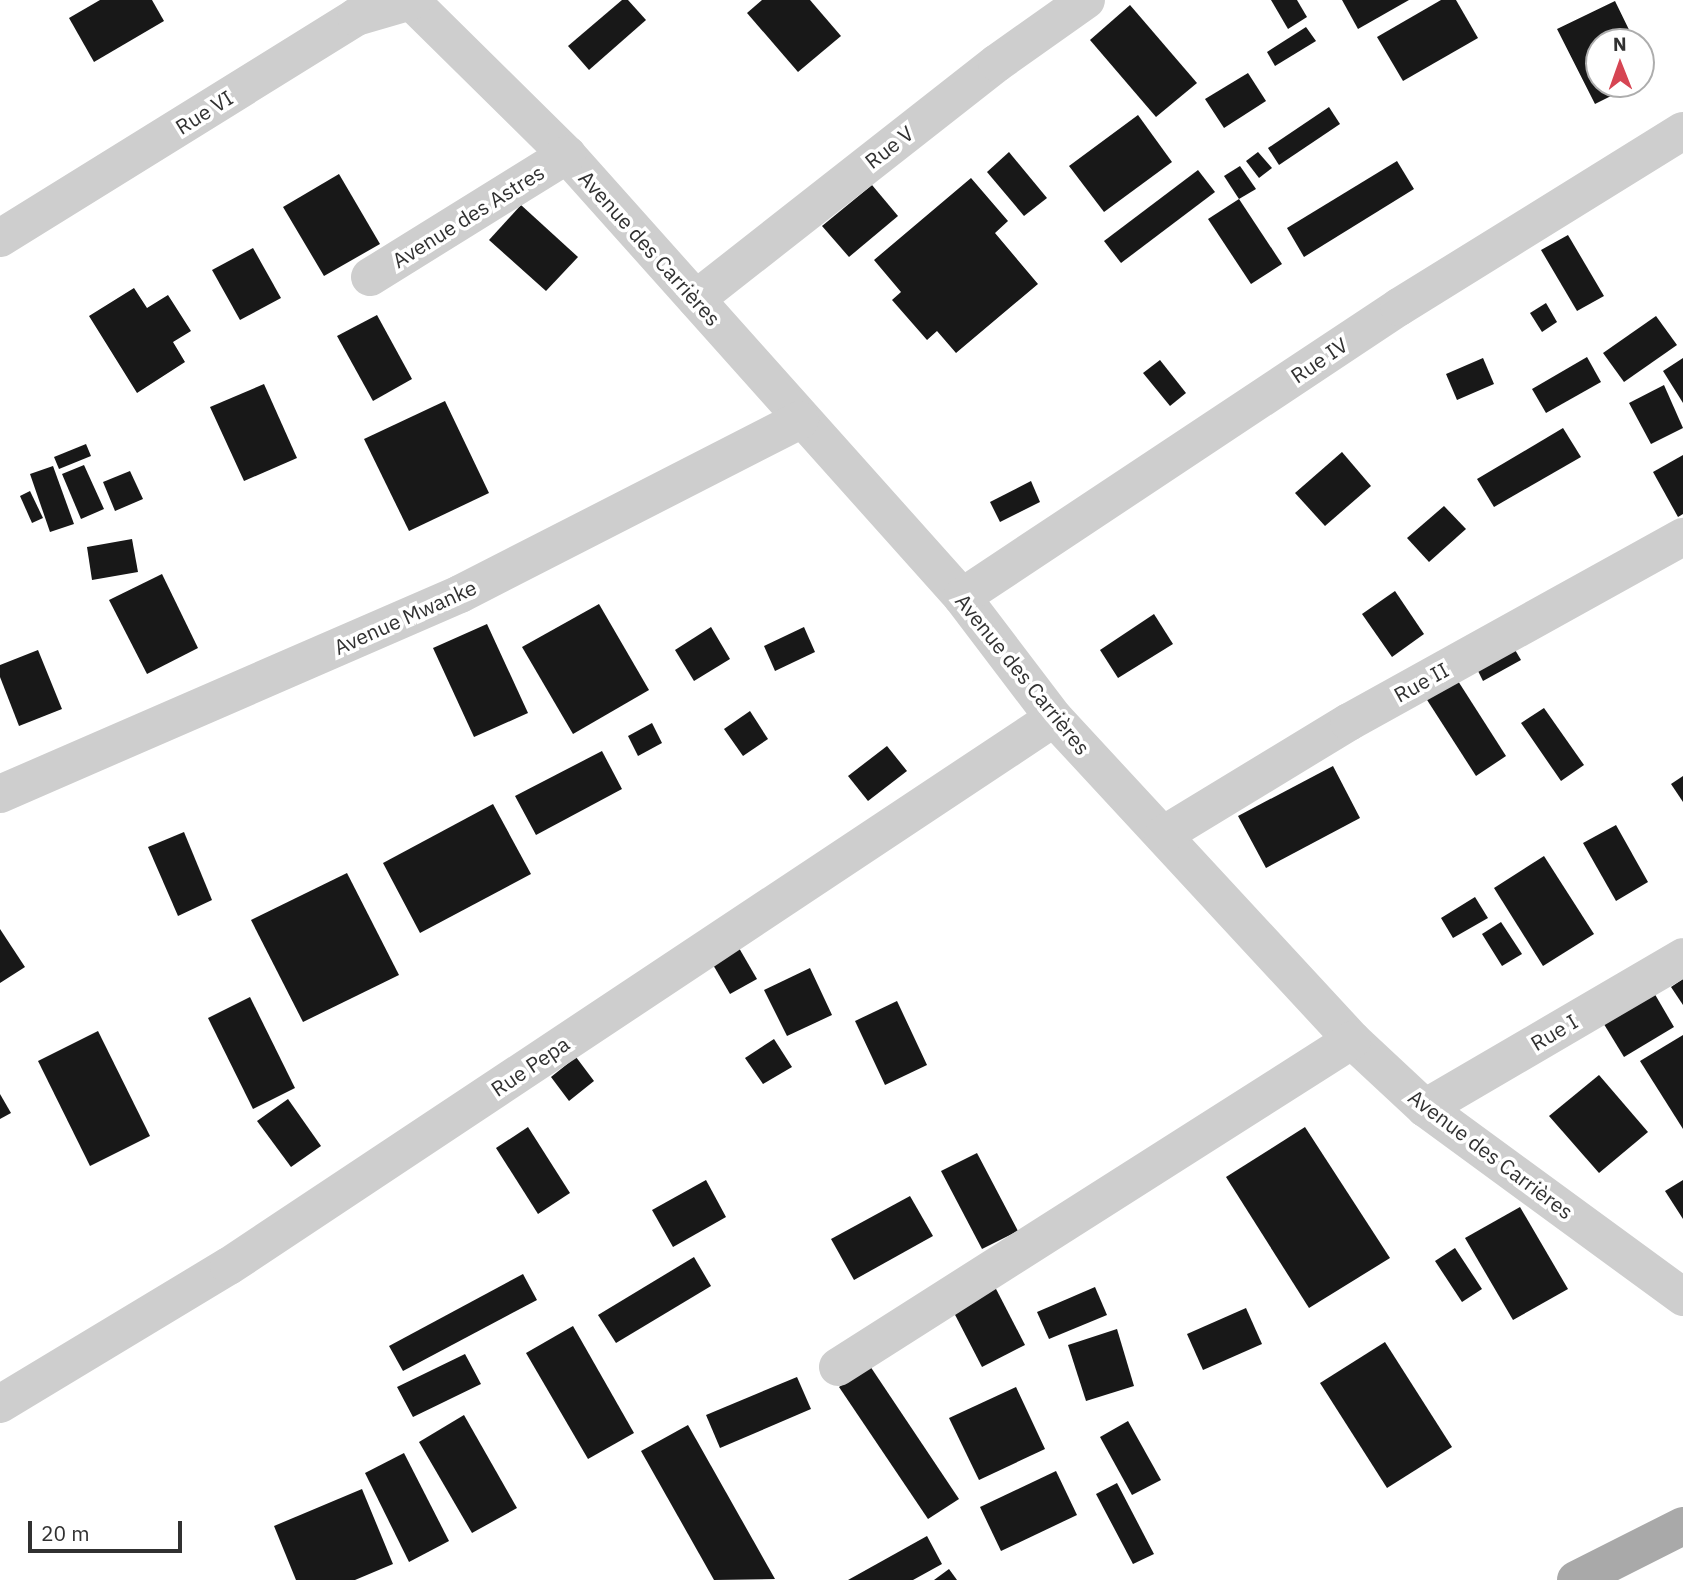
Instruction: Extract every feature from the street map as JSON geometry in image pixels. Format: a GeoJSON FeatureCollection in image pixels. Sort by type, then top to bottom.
{"type":"FeatureCollection","features":[{"type":"Feature","properties":{"kind":"main road"},"geometry":{"type":"LineString","coordinates":[[1576,1580],[1683,1526]]}},
{"type":"Feature","properties":{"kind":"street","name":"Rue V"},"geometry":{"type":"LineString","coordinates":[[696,299],[997,63],[1086,0]]}},
{"type":"Feature","properties":{"kind":"street","name":"Avenue des Carrières"},"geometry":{"type":"LineString","coordinates":[[412,1],[567,155],[800,420],[962,597],[1054,718],[1352,1040],[1425,1108],[1683,1297]]}},
{"type":"Feature","properties":{"kind":"street","name":"Rue VI"},"geometry":{"type":"LineString","coordinates":[[0,239],[356,17],[412,1]]}},
{"type":"Feature","properties":{"kind":"street","name":"Rue IV"},"geometry":{"type":"LineString","coordinates":[[962,597],[1399,307],[1683,131]]}},
{"type":"Feature","properties":{"kind":"street","name":"Avenue des Astres"},"geometry":{"type":"LineString","coordinates":[[370,277],[567,155]]}},
{"type":"Feature","properties":{"kind":"street","name":"Avenue Mwanke"},"geometry":{"type":"LineString","coordinates":[[0,794],[460,594],[800,420]]}},
{"type":"Feature","properties":{"kind":"street","name":"Rue II"},"geometry":{"type":"LineString","coordinates":[[1163,835],[1349,722],[1683,537]]}},
{"type":"Feature","properties":{"kind":"street","name":"Rue Pepa"},"geometry":{"type":"LineString","coordinates":[[0,1405],[229,1266],[1054,718]]}},
{"type":"Feature","properties":{"kind":"street","name":"Rue I"},"geometry":{"type":"LineString","coordinates":[[1425,1108],[1683,957]]}},
{"type":"Feature","properties":{"kind":"street"},"geometry":{"type":"LineString","coordinates":[[838,1367],[1352,1040]]}},
{"type":"Feature","properties":{"kind":"building"},"geometry":{"type":"Polygon","coordinates":[[[100,0],[152,0],[164,21],[94,62],[69,18],[100,0]]]}},
{"type":"Feature","properties":{"kind":"building"},"geometry":{"type":"Polygon","coordinates":[[[622,0],[628,0],[646,20],[589,70],[568,46],[622,0]]]}},
{"type":"Feature","properties":{"kind":"building"},"geometry":{"type":"Polygon","coordinates":[[[762,0],[810,0],[841,36],[798,72],[747,13],[762,0]]]}},
{"type":"Feature","properties":{"kind":"building"},"geometry":{"type":"Polygon","coordinates":[[[1271,0],[1297,0],[1307,17],[1288,29],[1271,0]]]}},
{"type":"Feature","properties":{"kind":"building"},"geometry":{"type":"Polygon","coordinates":[[[1342,0],[1409,0],[1358,29],[1342,0]]]}},
{"type":"Feature","properties":{"kind":"building"},"geometry":{"type":"Polygon","coordinates":[[[1441,0],[1456,0],[1478,38],[1403,81],[1377,37],[1441,0]]]}},
{"type":"Feature","properties":{"kind":"building"},"geometry":{"type":"Polygon","coordinates":[[[1615,1],[1628,28],[1585,28],[1585,84],[1557,29],[1615,1]]]}},
{"type":"Feature","properties":{"kind":"building"},"geometry":{"type":"Polygon","coordinates":[[[1130,5],[1197,83],[1156,117],[1090,40],[1130,5]]]}},
{"type":"Feature","properties":{"kind":"building"},"geometry":{"type":"Polygon","coordinates":[[[1306,27],[1316,41],[1275,66],[1267,52],[1306,27]]]}},
{"type":"Feature","properties":{"kind":"building"},"geometry":{"type":"Polygon","coordinates":[[[1248,73],[1266,101],[1224,128],[1205,99],[1248,73]]]}},
{"type":"Feature","properties":{"kind":"building"},"geometry":{"type":"Polygon","coordinates":[[[1592,98],[1607,98],[1595,104],[1592,98]]]}},
{"type":"Feature","properties":{"kind":"building"},"geometry":{"type":"Polygon","coordinates":[[[1329,107],[1340,124],[1279,165],[1268,148],[1329,107]]]}},
{"type":"Feature","properties":{"kind":"building"},"geometry":{"type":"Polygon","coordinates":[[[1138,115],[1172,162],[1104,212],[1069,166],[1138,115]]]}},
{"type":"Feature","properties":{"kind":"building"},"geometry":{"type":"Polygon","coordinates":[[[1009,152],[1047,198],[1024,216],[987,172],[1009,152]]]}},
{"type":"Feature","properties":{"kind":"building"},"geometry":{"type":"Polygon","coordinates":[[[1258,152],[1272,168],[1259,178],[1246,161],[1258,152]]]}},
{"type":"Feature","properties":{"kind":"building"},"geometry":{"type":"Polygon","coordinates":[[[1397,161],[1414,189],[1304,257],[1287,228],[1397,161]]]}},
{"type":"Feature","properties":{"kind":"building"},"geometry":{"type":"Polygon","coordinates":[[[1240,166],[1256,189],[1239,199],[1224,176],[1240,166]]]}},
{"type":"Feature","properties":{"kind":"building"},"geometry":{"type":"Polygon","coordinates":[[[1198,170],[1215,192],[1121,263],[1104,241],[1198,170]]]}},
{"type":"Feature","properties":{"kind":"building"},"geometry":{"type":"Polygon","coordinates":[[[339,174],[380,244],[324,276],[283,207],[339,174]]]}},
{"type":"Feature","properties":{"kind":"building"},"geometry":{"type":"Polygon","coordinates":[[[971,178],[1008,221],[995,233],[1038,284],[956,353],[937,331],[927,340],[892,300],[901,292],[874,260],[971,178]]]}},
{"type":"Feature","properties":{"kind":"building"},"geometry":{"type":"Polygon","coordinates":[[[872,185],[898,216],[849,257],[822,226],[872,185]]]}},
{"type":"Feature","properties":{"kind":"building"},"geometry":{"type":"Polygon","coordinates":[[[1239,199],[1282,264],[1251,284],[1208,219],[1239,199]]]}},
{"type":"Feature","properties":{"kind":"building"},"geometry":{"type":"Polygon","coordinates":[[[521,205],[578,257],[546,291],[489,240],[521,205]]]}},
{"type":"Feature","properties":{"kind":"building"},"geometry":{"type":"Polygon","coordinates":[[[1568,235],[1604,296],[1577,311],[1541,250],[1568,235]]]}},
{"type":"Feature","properties":{"kind":"building"},"geometry":{"type":"Polygon","coordinates":[[[253,248],[281,298],[240,320],[212,270],[253,248]]]}},
{"type":"Feature","properties":{"kind":"building"},"geometry":{"type":"Polygon","coordinates":[[[134,288],[147,308],[168,295],[191,331],[173,342],[185,362],[137,393],[89,316],[134,288]]]}},
{"type":"Feature","properties":{"kind":"building"},"geometry":{"type":"Polygon","coordinates":[[[1546,303],[1557,322],[1542,332],[1530,313],[1546,303]]]}},
{"type":"Feature","properties":{"kind":"building"},"geometry":{"type":"Polygon","coordinates":[[[377,315],[412,379],[373,401],[337,336],[377,315]]]}},
{"type":"Feature","properties":{"kind":"building"},"geometry":{"type":"Polygon","coordinates":[[[1656,316],[1677,345],[1624,382],[1603,353],[1656,316]]]}},
{"type":"Feature","properties":{"kind":"building"},"geometry":{"type":"Polygon","coordinates":[[[1587,357],[1601,382],[1546,413],[1532,389],[1587,357]]]}},
{"type":"Feature","properties":{"kind":"building"},"geometry":{"type":"Polygon","coordinates":[[[1483,358],[1494,384],[1457,400],[1446,374],[1483,358]]]}},
{"type":"Feature","properties":{"kind":"building"},"geometry":{"type":"Polygon","coordinates":[[[1683,358],[1683,403],[1663,371],[1683,358]]]}},
{"type":"Feature","properties":{"kind":"building"},"geometry":{"type":"Polygon","coordinates":[[[1160,360],[1186,393],[1170,406],[1143,373],[1160,360]]]}},
{"type":"Feature","properties":{"kind":"building"},"geometry":{"type":"Polygon","coordinates":[[[264,384],[297,458],[244,481],[210,407],[264,384]]]}},
{"type":"Feature","properties":{"kind":"building"},"geometry":{"type":"Polygon","coordinates":[[[1664,385],[1683,428],[1651,444],[1629,403],[1664,385]]]}},
{"type":"Feature","properties":{"kind":"building"},"geometry":{"type":"Polygon","coordinates":[[[445,401],[489,493],[409,531],[364,439],[445,401]]]}},
{"type":"Feature","properties":{"kind":"building"},"geometry":{"type":"Polygon","coordinates":[[[1563,428],[1581,457],[1494,507],[1477,479],[1563,428]]]}},
{"type":"Feature","properties":{"kind":"building"},"geometry":{"type":"Polygon","coordinates":[[[86,444],[91,456],[59,469],[54,457],[86,444]]]}},
{"type":"Feature","properties":{"kind":"building"},"geometry":{"type":"Polygon","coordinates":[[[1342,452],[1371,486],[1325,526],[1295,493],[1342,452]]]}},
{"type":"Feature","properties":{"kind":"building"},"geometry":{"type":"Polygon","coordinates":[[[1683,455],[1683,514],[1678,517],[1653,472],[1683,455]]]}},
{"type":"Feature","properties":{"kind":"building"},"geometry":{"type":"Polygon","coordinates":[[[84,465],[104,509],[81,519],[62,474],[84,465]]]}},
{"type":"Feature","properties":{"kind":"building"},"geometry":{"type":"Polygon","coordinates":[[[53,466],[74,524],[50,532],[30,474],[53,466]]]}},
{"type":"Feature","properties":{"kind":"building"},"geometry":{"type":"Polygon","coordinates":[[[130,471],[143,499],[115,511],[103,482],[130,471]]]}},
{"type":"Feature","properties":{"kind":"building"},"geometry":{"type":"Polygon","coordinates":[[[1031,481],[1040,502],[1000,522],[990,502],[1031,481]]]}},
{"type":"Feature","properties":{"kind":"building"},"geometry":{"type":"Polygon","coordinates":[[[30,491],[43,518],[32,523],[20,496],[30,491]]]}},
{"type":"Feature","properties":{"kind":"building"},"geometry":{"type":"Polygon","coordinates":[[[1444,506],[1466,529],[1429,562],[1407,538],[1444,506]]]}},
{"type":"Feature","properties":{"kind":"building"},"geometry":{"type":"Polygon","coordinates":[[[132,539],[138,572],[92,580],[87,547],[132,539]]]}},
{"type":"Feature","properties":{"kind":"building"},"geometry":{"type":"Polygon","coordinates":[[[162,574],[198,648],[147,674],[109,600],[162,574]]]}},
{"type":"Feature","properties":{"kind":"building"},"geometry":{"type":"Polygon","coordinates":[[[1395,591],[1424,634],[1392,657],[1362,614],[1395,591]]]}},
{"type":"Feature","properties":{"kind":"building"},"geometry":{"type":"Polygon","coordinates":[[[599,604],[649,690],[573,734],[522,647],[599,604]]]}},
{"type":"Feature","properties":{"kind":"building"},"geometry":{"type":"Polygon","coordinates":[[[1154,614],[1173,644],[1118,678],[1100,650],[1154,614]]]}},
{"type":"Feature","properties":{"kind":"building"},"geometry":{"type":"Polygon","coordinates":[[[487,624],[528,713],[474,737],[433,648],[487,624]]]}},
{"type":"Feature","properties":{"kind":"building"},"geometry":{"type":"Polygon","coordinates":[[[711,627],[730,659],[694,681],[675,650],[711,627]]]}},
{"type":"Feature","properties":{"kind":"building"},"geometry":{"type":"Polygon","coordinates":[[[804,627],[815,652],[775,671],[764,646],[804,627]]]}},
{"type":"Feature","properties":{"kind":"building"},"geometry":{"type":"Polygon","coordinates":[[[1511,643],[1521,660],[1483,681],[1474,663],[1511,643]]]}},
{"type":"Feature","properties":{"kind":"building"},"geometry":{"type":"Polygon","coordinates":[[[38,650],[62,709],[19,726],[0,677],[0,665],[38,650]]]}},
{"type":"Feature","properties":{"kind":"building"},"geometry":{"type":"Polygon","coordinates":[[[1451,670],[1506,756],[1476,776],[1420,689],[1451,670]]]}},
{"type":"Feature","properties":{"kind":"building"},"geometry":{"type":"Polygon","coordinates":[[[1544,708],[1584,765],[1561,781],[1521,723],[1544,708]]]}},
{"type":"Feature","properties":{"kind":"building"},"geometry":{"type":"Polygon","coordinates":[[[750,711],[768,739],[743,756],[724,729],[750,711]]]}},
{"type":"Feature","properties":{"kind":"building"},"geometry":{"type":"Polygon","coordinates":[[[652,723],[662,743],[638,756],[628,736],[652,723]]]}},
{"type":"Feature","properties":{"kind":"building"},"geometry":{"type":"Polygon","coordinates":[[[887,746],[907,771],[868,801],[848,776],[887,746]]]}},
{"type":"Feature","properties":{"kind":"building"},"geometry":{"type":"Polygon","coordinates":[[[602,751],[622,789],[536,835],[515,796],[602,751]]]}},
{"type":"Feature","properties":{"kind":"building"},"geometry":{"type":"Polygon","coordinates":[[[1333,766],[1360,818],[1266,868],[1238,816],[1333,766]]]}},
{"type":"Feature","properties":{"kind":"building"},"geometry":{"type":"Polygon","coordinates":[[[1683,776],[1683,802],[1671,784],[1683,776]]]}},
{"type":"Feature","properties":{"kind":"building"},"geometry":{"type":"Polygon","coordinates":[[[493,804],[531,874],[420,933],[383,863],[493,804]]]}},
{"type":"Feature","properties":{"kind":"building"},"geometry":{"type":"Polygon","coordinates":[[[1616,825],[1648,882],[1616,901],[1583,843],[1616,825]]]}},
{"type":"Feature","properties":{"kind":"building"},"geometry":{"type":"Polygon","coordinates":[[[184,832],[212,900],[178,916],[148,847],[184,832]]]}},
{"type":"Feature","properties":{"kind":"building"},"geometry":{"type":"Polygon","coordinates":[[[1544,856],[1594,934],[1543,966],[1494,888],[1544,856]]]}},
{"type":"Feature","properties":{"kind":"building"},"geometry":{"type":"Polygon","coordinates":[[[347,873],[399,975],[303,1022],[251,920],[347,873]]]}},
{"type":"Feature","properties":{"kind":"building"},"geometry":{"type":"Polygon","coordinates":[[[1475,897],[1488,918],[1453,938],[1441,918],[1475,897]]]}},
{"type":"Feature","properties":{"kind":"building"},"geometry":{"type":"Polygon","coordinates":[[[1501,922],[1522,954],[1502,966],[1482,934],[1501,922]]]}},
{"type":"Feature","properties":{"kind":"building"},"geometry":{"type":"Polygon","coordinates":[[[0,929],[25,967],[0,983],[0,929]]]}},
{"type":"Feature","properties":{"kind":"building"},"geometry":{"type":"Polygon","coordinates":[[[739,948],[757,979],[730,994],[712,963],[739,948]]]}},
{"type":"Feature","properties":{"kind":"building"},"geometry":{"type":"Polygon","coordinates":[[[810,968],[832,1015],[787,1036],[764,990],[810,968]]]}},
{"type":"Feature","properties":{"kind":"building"},"geometry":{"type":"Polygon","coordinates":[[[1683,979],[1683,1005],[1671,987],[1683,979]]]}},
{"type":"Feature","properties":{"kind":"building"},"geometry":{"type":"Polygon","coordinates":[[[1653,991],[1674,1027],[1624,1057],[1602,1021],[1653,991]]]}},
{"type":"Feature","properties":{"kind":"building"},"geometry":{"type":"Polygon","coordinates":[[[250,997],[295,1088],[253,1109],[208,1018],[250,997]]]}},
{"type":"Feature","properties":{"kind":"building"},"geometry":{"type":"Polygon","coordinates":[[[897,1001],[927,1065],[885,1085],[855,1021],[897,1001]]]}},
{"type":"Feature","properties":{"kind":"building"},"geometry":{"type":"Polygon","coordinates":[[[98,1031],[150,1136],[90,1166],[38,1061],[98,1031]]]}},
{"type":"Feature","properties":{"kind":"building"},"geometry":{"type":"Polygon","coordinates":[[[1683,1035],[1683,1129],[1640,1061],[1683,1035]]]}},
{"type":"Feature","properties":{"kind":"building"},"geometry":{"type":"Polygon","coordinates":[[[774,1039],[792,1067],[763,1084],[745,1058],[774,1039]]]}},
{"type":"Feature","properties":{"kind":"building"},"geometry":{"type":"Polygon","coordinates":[[[576,1057],[594,1081],[569,1101],[551,1077],[576,1057]]]}},
{"type":"Feature","properties":{"kind":"building"},"geometry":{"type":"Polygon","coordinates":[[[1599,1075],[1648,1132],[1599,1173],[1549,1116],[1599,1075]]]}},
{"type":"Feature","properties":{"kind":"building"},"geometry":{"type":"Polygon","coordinates":[[[0,1094],[11,1113],[0,1119],[0,1094]]]}},
{"type":"Feature","properties":{"kind":"building"},"geometry":{"type":"Polygon","coordinates":[[[288,1099],[321,1146],[291,1167],[257,1121],[288,1099]]]}},
{"type":"Feature","properties":{"kind":"building"},"geometry":{"type":"Polygon","coordinates":[[[528,1127],[570,1193],[538,1214],[496,1148],[528,1127]]]}},
{"type":"Feature","properties":{"kind":"building"},"geometry":{"type":"Polygon","coordinates":[[[1305,1127],[1390,1258],[1309,1308],[1226,1177],[1305,1127]]]}},
{"type":"Feature","properties":{"kind":"building"},"geometry":{"type":"Polygon","coordinates":[[[977,1153],[1018,1231],[982,1249],[941,1171],[977,1153]]]}},
{"type":"Feature","properties":{"kind":"building"},"geometry":{"type":"Polygon","coordinates":[[[706,1180],[726,1217],[673,1247],[652,1210],[706,1180]]]}},
{"type":"Feature","properties":{"kind":"building"},"geometry":{"type":"Polygon","coordinates":[[[1683,1180],[1683,1219],[1665,1191],[1683,1180]]]}},
{"type":"Feature","properties":{"kind":"building"},"geometry":{"type":"Polygon","coordinates":[[[910,1196],[933,1236],[854,1280],[831,1239],[910,1196]]]}},
{"type":"Feature","properties":{"kind":"building"},"geometry":{"type":"Polygon","coordinates":[[[1520,1207],[1568,1289],[1513,1320],[1465,1238],[1520,1207]]]}},
{"type":"Feature","properties":{"kind":"building"},"geometry":{"type":"Polygon","coordinates":[[[1455,1248],[1482,1289],[1462,1302],[1435,1261],[1455,1248]]]}},
{"type":"Feature","properties":{"kind":"building"},"geometry":{"type":"Polygon","coordinates":[[[694,1257],[711,1286],[616,1343],[598,1315],[694,1257]]]}},
{"type":"Feature","properties":{"kind":"building"},"geometry":{"type":"Polygon","coordinates":[[[523,1274],[537,1300],[403,1371],[389,1346],[523,1274]]]}},
{"type":"Feature","properties":{"kind":"building"},"geometry":{"type":"Polygon","coordinates":[[[994,1285],[1025,1345],[982,1367],[951,1307],[994,1285]]]}},
{"type":"Feature","properties":{"kind":"building"},"geometry":{"type":"Polygon","coordinates":[[[1095,1287],[1107,1315],[1049,1339],[1037,1312],[1095,1287]]]}},
{"type":"Feature","properties":{"kind":"building"},"geometry":{"type":"Polygon","coordinates":[[[1246,1308],[1262,1344],[1203,1370],[1187,1334],[1246,1308]]]}},
{"type":"Feature","properties":{"kind":"building"},"geometry":{"type":"Polygon","coordinates":[[[573,1326],[634,1433],[588,1459],[526,1353],[573,1326]]]}},
{"type":"Feature","properties":{"kind":"building"},"geometry":{"type":"Polygon","coordinates":[[[1117,1329],[1134,1386],[1086,1401],[1068,1345],[1117,1329]]]}},
{"type":"Feature","properties":{"kind":"building"},"geometry":{"type":"Polygon","coordinates":[[[1385,1342],[1452,1447],[1387,1488],[1320,1383],[1385,1342]]]}},
{"type":"Feature","properties":{"kind":"building"},"geometry":{"type":"Polygon","coordinates":[[[465,1354],[481,1384],[413,1417],[397,1387],[465,1354]]]}},
{"type":"Feature","properties":{"kind":"building"},"geometry":{"type":"Polygon","coordinates":[[[870,1366],[959,1499],[928,1519],[839,1387],[870,1366]]]}},
{"type":"Feature","properties":{"kind":"building"},"geometry":{"type":"Polygon","coordinates":[[[797,1377],[811,1409],[720,1448],[706,1415],[797,1377]]]}},
{"type":"Feature","properties":{"kind":"building"},"geometry":{"type":"Polygon","coordinates":[[[1016,1387],[1045,1449],[979,1480],[949,1418],[1016,1387]]]}},
{"type":"Feature","properties":{"kind":"building"},"geometry":{"type":"Polygon","coordinates":[[[464,1415],[517,1508],[472,1533],[419,1442],[464,1415]]]}},
{"type":"Feature","properties":{"kind":"building"},"geometry":{"type":"Polygon","coordinates":[[[1128,1421],[1161,1480],[1132,1495],[1100,1437],[1128,1421]]]}},
{"type":"Feature","properties":{"kind":"building"},"geometry":{"type":"Polygon","coordinates":[[[688,1425],[775,1579],[714,1580],[641,1451],[688,1425]]]}},
{"type":"Feature","properties":{"kind":"building"},"geometry":{"type":"Polygon","coordinates":[[[404,1453],[449,1541],[409,1562],[365,1473],[404,1453]]]}},
{"type":"Feature","properties":{"kind":"building"},"geometry":{"type":"Polygon","coordinates":[[[1056,1471],[1077,1515],[1001,1551],[980,1507],[1056,1471]]]}},
{"type":"Feature","properties":{"kind":"building"},"geometry":{"type":"Polygon","coordinates":[[[1117,1483],[1154,1554],[1133,1564],[1096,1494],[1117,1483]]]}},
{"type":"Feature","properties":{"kind":"building"},"geometry":{"type":"Polygon","coordinates":[[[362,1489],[393,1564],[355,1580],[296,1580],[274,1526],[362,1489]]]}},
{"type":"Feature","properties":{"kind":"building"},"geometry":{"type":"Polygon","coordinates":[[[927,1536],[942,1564],[913,1580],[848,1580],[927,1536]]]}},
{"type":"Feature","properties":{"kind":"building"},"geometry":{"type":"Polygon","coordinates":[[[949,1569],[957,1580],[934,1580],[949,1569]]]}}]}
